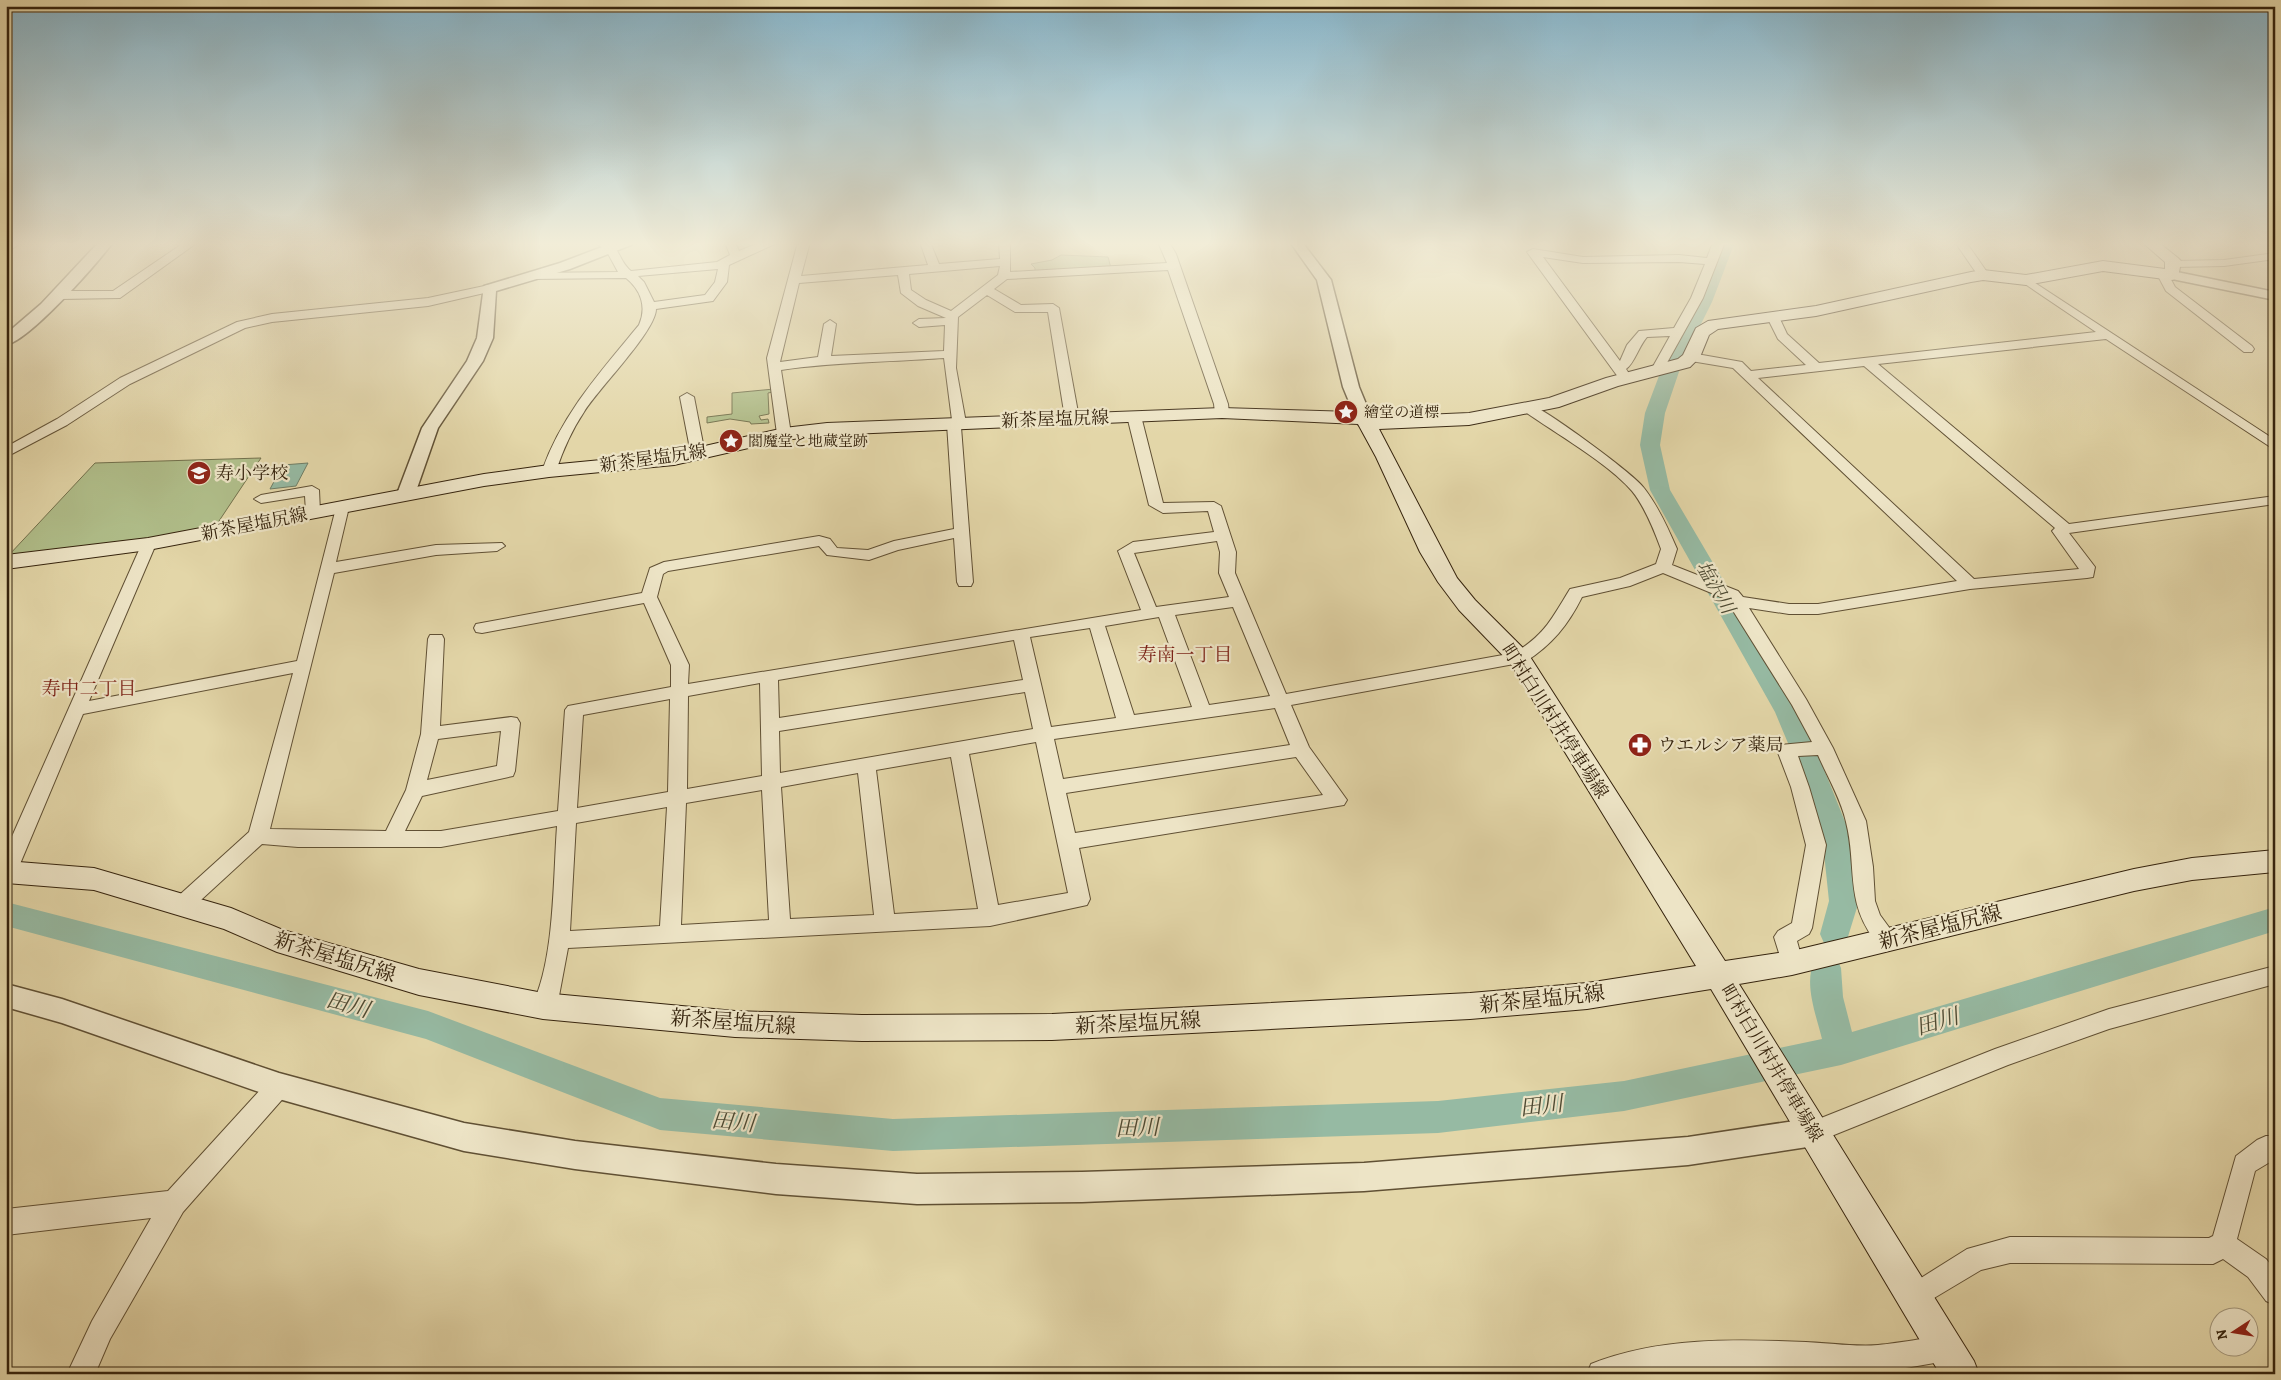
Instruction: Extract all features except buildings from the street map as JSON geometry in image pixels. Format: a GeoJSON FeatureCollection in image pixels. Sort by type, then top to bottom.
{"type":"FeatureCollection","features":[{"type":"Feature","properties":{"kind":"main road"},"geometry":{"type":"LineString","coordinates":[[1365,421],[1469,418],[1530,408],[1623,373],[1658,370],[1685,361],[1705,328],[1722,322],[1816,311],[1833,306]]}},
{"type":"Feature","properties":{"kind":"main road","name":"新茶屋塩尻線"},"geometry":{"type":"LineString","coordinates":[[6,562],[148,544],[406,494],[549,471],[651,462],[698,454],[784,434],[827,429],[1222,413],[1365,421]]}},
{"type":"Feature","properties":{"kind":"main road","name":"町村白川村井停車場線"},"geometry":{"type":"LineString","coordinates":[[1365,421],[1378,442],[1441,570],[1460,598],[1498,634],[1519,658],[1723,984],[1954,1361]]}},
{"type":"Feature","properties":{"kind":"main road","name":"新茶屋塩尻線"},"geometry":{"type":"LineString","coordinates":[[8,868],[94,879],[231,920],[277,940],[419,982],[544,1006],[735,1024],[862,1028],[1052,1027],[1470,1006],[1723,984],[1792,963],[2134,880],[2212,866],[2275,861]]}},
{"type":"Feature","properties":{"kind":"street"},"geometry":{"type":"LineString","coordinates":[[6,341],[37,318],[49,306]]}},
{"type":"Feature","properties":{"kind":"street"},"geometry":{"type":"LineString","coordinates":[[6,453],[62,422],[125,381],[241,325],[272,318],[385,306]]}},
{"type":"Feature","properties":{"kind":"street"},"geometry":{"type":"LineString","coordinates":[[406,494],[430,428],[475,361],[485,338],[488,306]]}},
{"type":"Feature","properties":{"kind":"street"},"geometry":{"type":"LineString","coordinates":[[549,471],[555,450],[584,400],[645,326],[650,314],[650,306]]}},
{"type":"Feature","properties":{"kind":"street"},"geometry":{"type":"LineString","coordinates":[[784,434],[773,358],[787,306]]}},
{"type":"Feature","properties":{"kind":"street"},"geometry":{"type":"LineString","coordinates":[[928,306],[952,319]]}},
{"type":"Feature","properties":{"kind":"street"},"geometry":{"type":"LineString","coordinates":[[919,323],[952,319],[968,306]]}},
{"type":"Feature","properties":{"kind":"street"},"geometry":{"type":"LineString","coordinates":[[1015,306],[1019,309],[1053,308],[1072,418]]}},
{"type":"Feature","properties":{"kind":"street"},"geometry":{"type":"LineString","coordinates":[[1186,306],[1221,404],[1222,413]]}},
{"type":"Feature","properties":{"kind":"street"},"geometry":{"type":"LineString","coordinates":[[1331,306],[1351,387],[1365,421]]}},
{"type":"Feature","properties":{"kind":"street"},"geometry":{"type":"LineString","coordinates":[[1573,306],[1623,373]]}},
{"type":"Feature","properties":{"kind":"street"},"geometry":{"type":"LineString","coordinates":[[1658,370],[1693,306]]}},
{"type":"Feature","properties":{"kind":"street"},"geometry":{"type":"LineString","coordinates":[[2065,306],[2275,446]]}},
{"type":"Feature","properties":{"kind":"street"},"geometry":{"type":"LineString","coordinates":[[2193,306],[2248,349]]}},
{"type":"Feature","properties":{"kind":"street"},"geometry":{"type":"LineString","coordinates":[[1772,316],[1782,336],[1816,366]]}},
{"type":"Feature","properties":{"kind":"street"},"geometry":{"type":"LineString","coordinates":[[952,319],[950,368],[956,423],[965,582]]}},
{"type":"Feature","properties":{"kind":"street"},"geometry":{"type":"LineString","coordinates":[[824,360],[830,324]]}},
{"type":"Feature","properties":{"kind":"street"},"geometry":{"type":"LineString","coordinates":[[1623,373],[1633,344],[1643,334],[1680,332]]}},
{"type":"Feature","properties":{"kind":"street"},"geometry":{"type":"LineString","coordinates":[[1747,375],[2107,335]]}},
{"type":"Feature","properties":{"kind":"street"},"geometry":{"type":"LineString","coordinates":[[774,367],[824,360],[862,360],[950,354]]}},
{"type":"Feature","properties":{"kind":"street"},"geometry":{"type":"LineString","coordinates":[[1685,361],[1730,362],[1737,365],[1970,584]]}},
{"type":"Feature","properties":{"kind":"street"},"geometry":{"type":"LineString","coordinates":[[1867,362],[2066,528]]}},
{"type":"Feature","properties":{"kind":"street"},"geometry":{"type":"LineString","coordinates":[[687,397],[698,454]]}},
{"type":"Feature","properties":{"kind":"street"},"geometry":{"type":"LineString","coordinates":[[1530,408],[1612,466],[1638,489],[1662,529],[1669,549],[1670,571]]}},
{"type":"Feature","properties":{"kind":"street"},"geometry":{"type":"LineString","coordinates":[[1069,842],[1337,800],[1302,750],[1227,573],[1228,552],[1214,506],[1163,509],[1156,505],[1134,416]]}},
{"type":"Feature","properties":{"kind":"street"},"geometry":{"type":"LineString","coordinates":[[261,499],[312,490],[313,512]]}},
{"type":"Feature","properties":{"kind":"street"},"geometry":{"type":"LineString","coordinates":[[258,836],[298,839],[441,838],[959,748],[1044,734],[1282,701],[1519,658],[1541,646],[1561,622],[1576,593],[1670,571],[1735,598],[1789,609],[1818,609],[1970,584],[2087,572],[2087,567],[2060,531],[2066,528],[2275,500]]}},
{"type":"Feature","properties":{"kind":"street"},"geometry":{"type":"LineString","coordinates":[[182,905],[258,836],[304,665],[342,507]]}},
{"type":"Feature","properties":{"kind":"street"},"geometry":{"type":"LineString","coordinates":[[670,934],[677,797],[680,665],[649,597],[656,571],[664,567],[818,541],[825,542],[832,552],[869,555],[894,546],[961,532]]}},
{"type":"Feature","properties":{"kind":"street"},"geometry":{"type":"LineString","coordinates":[[1203,713],[1158,612],[1126,551],[1133,547],[1223,536]]}},
{"type":"Feature","properties":{"kind":"street"},"geometry":{"type":"LineString","coordinates":[[8,868],[148,544]]}},
{"type":"Feature","properties":{"kind":"street"},"geometry":{"type":"LineString","coordinates":[[327,569],[436,550],[498,546]]}},
{"type":"Feature","properties":{"kind":"street"},"geometry":{"type":"LineString","coordinates":[[482,628],[649,597]]}},
{"type":"Feature","properties":{"kind":"street"},"geometry":{"type":"LineString","coordinates":[[1735,598],[1800,703],[1824,748],[1856,822],[1864,867],[1865,901],[1871,919],[1888,941]]}},
{"type":"Feature","properties":{"kind":"street"},"geometry":{"type":"LineString","coordinates":[[544,1006],[548,996],[559,940],[574,710],[1021,634],[1239,601]]}},
{"type":"Feature","properties":{"kind":"street"},"geometry":{"type":"LineString","coordinates":[[1096,622],[1127,723]]}},
{"type":"Feature","properties":{"kind":"street"},"geometry":{"type":"LineString","coordinates":[[559,940],[885,924],[990,916],[1080,899],[1069,842],[1031,685],[1021,634]]}},
{"type":"Feature","properties":{"kind":"street"},"geometry":{"type":"LineString","coordinates":[[392,839],[415,790],[430,734],[436,639]]}},
{"type":"Feature","properties":{"kind":"street"},"geometry":{"type":"LineString","coordinates":[[78,709],[304,665]]}},
{"type":"Feature","properties":{"kind":"street"},"geometry":{"type":"LineString","coordinates":[[769,676],[771,780],[780,929]]}},
{"type":"Feature","properties":{"kind":"street"},"geometry":{"type":"LineString","coordinates":[[770,726],[1031,685]]}},
{"type":"Feature","properties":{"kind":"street"},"geometry":{"type":"LineString","coordinates":[[415,790],[506,771],[511,723],[430,734]]}},
{"type":"Feature","properties":{"kind":"street"},"geometry":{"type":"LineString","coordinates":[[959,748],[990,916]]}},
{"type":"Feature","properties":{"kind":"street"},"geometry":{"type":"LineString","coordinates":[[1792,963],[1785,937],[1802,928],[1816,845],[1800,787],[1786,750],[1824,748]]}},
{"type":"Feature","properties":{"kind":"street"},"geometry":{"type":"LineString","coordinates":[[1056,786],[1302,750]]}},
{"type":"Feature","properties":{"kind":"street"},"geometry":{"type":"LineString","coordinates":[[866,764],[885,924]]}},
{"type":"Feature","properties":{"kind":"street"},"geometry":{"type":"LineString","coordinates":[[6,995],[62,1012],[279,1086],[474,1139],[575,1155],[776,1179],[917,1189],[1082,1188],[1364,1177],[1688,1151],[1810,1127],[2109,1018],[2275,975]]}},
{"type":"Feature","properties":{"kind":"street"},"geometry":{"type":"LineString","coordinates":[[81,1374],[101,1330],[174,1204],[279,1086]]}},
{"type":"Feature","properties":{"kind":"street"},"geometry":{"type":"LineString","coordinates":[[1914,1297],[1976,1258],[2010,1250],[2213,1251],[2223,1244],[2245,1164],[2266,1148],[2275,1147]]}},
{"type":"Feature","properties":{"kind":"street"},"geometry":{"type":"LineString","coordinates":[[6,1222],[174,1204]]}},
{"type":"Feature","properties":{"kind":"street"},"geometry":{"type":"LineString","coordinates":[[2223,1244],[2257,1268],[2275,1292]]}},
{"type":"Feature","properties":{"kind":"street"},"geometry":{"type":"LineString","coordinates":[[1601,1374],[1650,1362],[1704,1355],[1763,1354],[1954,1361]]}},
{"type":"Feature","properties":{"kind":"shaded area"},"geometry":{"type":"Polygon","coordinates":[[[774,389],[773,392],[768,393],[769,414],[759,416],[761,420],[768,419],[769,423],[751,424],[750,422],[730,419],[707,423],[707,417],[732,414],[732,393],[774,389]]]}},
{"type":"Feature","properties":{"kind":"shaded area"},"geometry":{"type":"Polygon","coordinates":[[[261,458],[213,530],[113,547],[9,555],[95,463],[261,458]]]}},
{"type":"Feature","properties":{"kind":"shaded area"},"geometry":{"type":"Polygon","coordinates":[[[308,463],[296,486],[270,489],[283,465],[308,463]]]}},
{"type":"Feature","properties":{"kind":"waterway","name":"塩沢川"},"geometry":{"type":"LineString","coordinates":[[1701,306],[1674,360],[1655,413],[1650,445],[1660,490],[1788,712],[1816,779],[1836,834],[1844,901],[1835,934]]}},
{"type":"Feature","properties":{"kind":"waterway","name":"田川"},"geometry":{"type":"LineString","coordinates":[[6,914],[428,1025],[660,1114],[893,1135],[1438,1117],[1624,1096],[1841,1050]]}},
{"type":"Feature","properties":{"kind":"waterway","name":"田川"},"geometry":{"type":"LineString","coordinates":[[1841,1050],[2275,919]]}},
{"type":"Feature","properties":{"kind":"waterway","name":"塩沢川"},"geometry":{"type":"LineString","coordinates":[[1826,968],[1827,997],[1841,1050]]}},
{"type":"Feature","properties":{"kind":"place","name":"繪堂の道標"},"geometry":{"type":"Point","coordinates":[1346,412]}},
{"type":"Feature","properties":{"kind":"place","name":"閻魔堂と地蔵堂跡"},"geometry":{"type":"Point","coordinates":[731,441]}},
{"type":"Feature","properties":{"kind":"place","name":"寿小学校"},"geometry":{"type":"Point","coordinates":[199,473]}},
{"type":"Feature","properties":{"kind":"place","name":"ウエルシア薬局"},"geometry":{"type":"Point","coordinates":[1640,745]}},
{"type":"Feature","properties":{"kind":"district","name":"寿南一丁目"},"geometry":{"type":"Point","coordinates":[1185,654]}},
{"type":"Feature","properties":{"kind":"district","name":"寿中二丁目"},"geometry":{"type":"Point","coordinates":[89,688]}}]}
